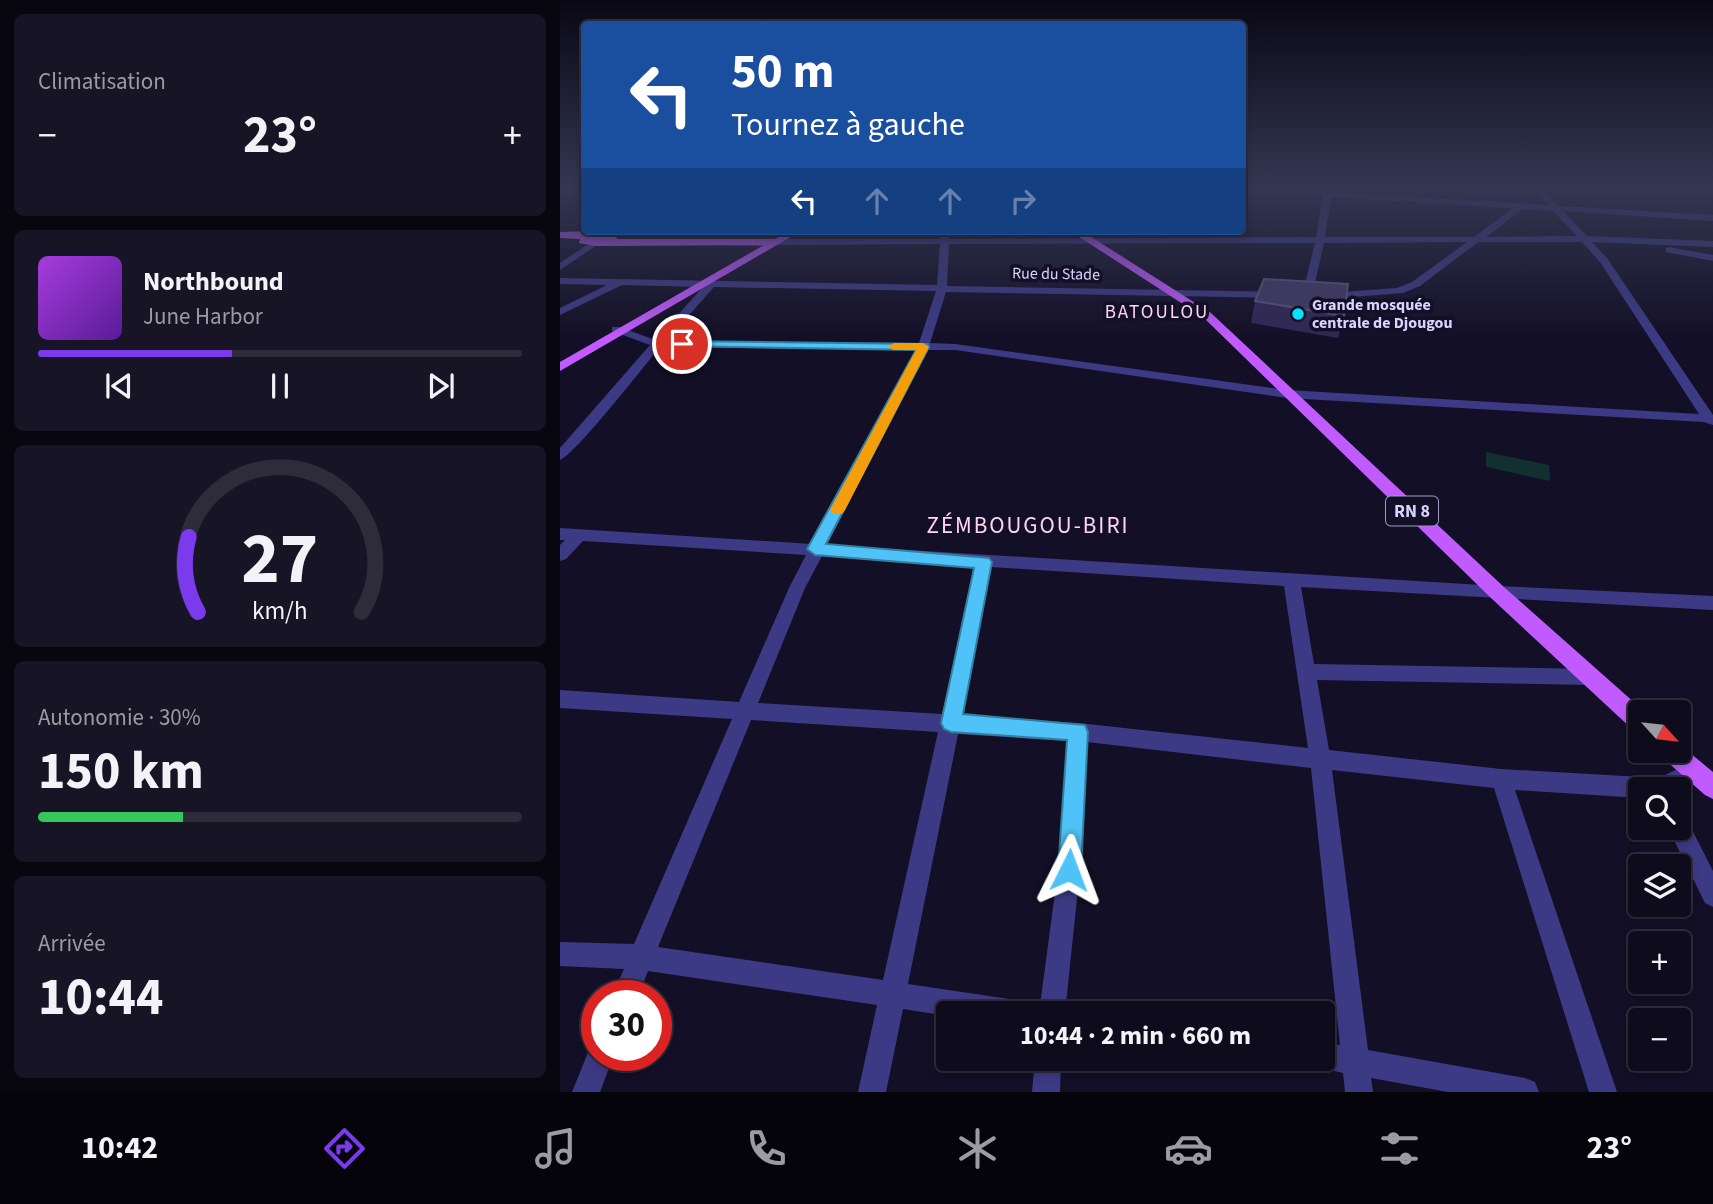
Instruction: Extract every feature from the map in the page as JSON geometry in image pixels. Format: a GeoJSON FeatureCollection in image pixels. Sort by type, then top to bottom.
{"type":"FeatureCollection","features":[{"type":"Feature","properties":{"kind":"main road"},"geometry":{"type":"LineString","coordinates":[[560,238],[598,237],[638,244],[764,243]]}},
{"type":"Feature","properties":{"kind":"main road"},"geometry":{"type":"LineString","coordinates":[[705,283],[764,243],[781,237]]}},
{"type":"Feature","properties":{"kind":"main road"},"geometry":{"type":"LineString","coordinates":[[560,360],[705,283],[781,237]]}},
{"type":"Feature","properties":{"kind":"main road","name":"RN 8"},"geometry":{"type":"LineString","coordinates":[[1088,237],[1207,315],[1498,593],[1628,711]]}},
{"type":"Feature","properties":{"kind":"main road"},"geometry":{"type":"LineString","coordinates":[[560,367],[618,331]]}},
{"type":"Feature","properties":{"kind":"main road"},"geometry":{"type":"LineString","coordinates":[[1685,763],[1713,787]]}},
{"type":"Feature","properties":{"kind":"street"},"geometry":{"type":"LineString","coordinates":[[560,267],[598,237]]}},
{"type":"Feature","properties":{"kind":"street"},"geometry":{"type":"LineString","coordinates":[[632,980],[815,549],[923,347],[942,288],[945,237]]}},
{"type":"Feature","properties":{"kind":"street"},"geometry":{"type":"LineString","coordinates":[[970,237],[1099,242],[1622,239],[1713,244]]}},
{"type":"Feature","properties":{"kind":"street"},"geometry":{"type":"LineString","coordinates":[[1099,242],[1107,237]]}},
{"type":"Feature","properties":{"kind":"street"},"geometry":{"type":"LineString","coordinates":[[1307,296],[1321,237]]}},
{"type":"Feature","properties":{"kind":"street","name":"Rue du Stade"},"geometry":{"type":"LineString","coordinates":[[560,281],[1347,296],[1399,291],[1433,273],[1477,237]]}},
{"type":"Feature","properties":{"kind":"street"},"geometry":{"type":"LineString","coordinates":[[1585,237],[1711,421]]}},
{"type":"Feature","properties":{"kind":"street"},"geometry":{"type":"LineString","coordinates":[[1622,239],[1713,258]]}},
{"type":"Feature","properties":{"kind":"street"},"geometry":{"type":"LineString","coordinates":[[560,312],[621,282]]}},
{"type":"Feature","properties":{"kind":"street"},"geometry":{"type":"LineString","coordinates":[[560,456],[615,396],[705,283]]}},
{"type":"Feature","properties":{"kind":"street"},"geometry":{"type":"LineString","coordinates":[[618,331],[656,344],[955,347],[1287,394],[1711,421]]}},
{"type":"Feature","properties":{"kind":"street"},"geometry":{"type":"LineString","coordinates":[[560,534],[1498,593],[1713,603]]}},
{"type":"Feature","properties":{"kind":"street"},"geometry":{"type":"LineString","coordinates":[[560,555],[580,535]]}},
{"type":"Feature","properties":{"kind":"street"},"geometry":{"type":"LineString","coordinates":[[872,1092],[984,562]]}},
{"type":"Feature","properties":{"kind":"street"},"geometry":{"type":"LineString","coordinates":[[1291,579],[1320,759],[1360,1092]]}},
{"type":"Feature","properties":{"kind":"street"},"geometry":{"type":"LineString","coordinates":[[1306,672],[1590,677]]}},
{"type":"Feature","properties":{"kind":"street"},"geometry":{"type":"LineString","coordinates":[[560,699],[744,713],[1078,732],[1500,779],[1628,787]]}},
{"type":"Feature","properties":{"kind":"street"},"geometry":{"type":"LineString","coordinates":[[1053,1001],[1069,870],[1078,732]]}},
{"type":"Feature","properties":{"kind":"street"},"geometry":{"type":"LineString","coordinates":[[1683,777],[1694,771]]}},
{"type":"Feature","properties":{"kind":"street"},"geometry":{"type":"LineString","coordinates":[[1500,779],[1603,1092]]}},
{"type":"Feature","properties":{"kind":"street"},"geometry":{"type":"LineString","coordinates":[[1685,840],[1713,895]]}},
{"type":"Feature","properties":{"kind":"street"},"geometry":{"type":"LineString","coordinates":[[560,954],[641,957],[936,1001]]}},
{"type":"Feature","properties":{"kind":"street"},"geometry":{"type":"LineString","coordinates":[[1335,1057],[1525,1092]]}},
{"type":"Feature","properties":{"kind":"street"},"geometry":{"type":"LineString","coordinates":[[586,1092],[595,1071]]}},
{"type":"Feature","properties":{"kind":"street"},"geometry":{"type":"LineString","coordinates":[[1046,1092],[1047,1071]]}},
{"type":"Feature","properties":{"kind":"green space"},"geometry":{"type":"Polygon","coordinates":[[[1486,452],[1549,465],[1550,481],[1486,467],[1486,452]]]}},
{"type":"Feature","properties":{"kind":"building"},"geometry":{"type":"Polygon","coordinates":[[[1264,279],[1348,284],[1344,316],[1255,301],[1264,279]]]}},
{"type":"Feature","properties":{"kind":"slow traffic"},"geometry":{"type":"LineString","coordinates":[[837,510],[923,347],[894,347]]}},
{"type":"Feature","properties":{"kind":"place","name":"Grande mosquée centrale de Djougou"},"geometry":{"type":"Point","coordinates":[1298,314]}},
{"type":"Feature","properties":{"kind":"district","name":"BATOULOU"},"geometry":{"type":"Point","coordinates":[1157,312]}},
{"type":"Feature","properties":{"kind":"district","name":"ZÉMBOUGOU-BIRI"},"geometry":{"type":"Point","coordinates":[1028,525]}},
{"type":"Feature","properties":{"kind":"route"},"geometry":{"type":"LineString","coordinates":[[682,344],[923,347],[815,549],[984,562],[951,723],[1078,732],[1069,870]]}}]}
